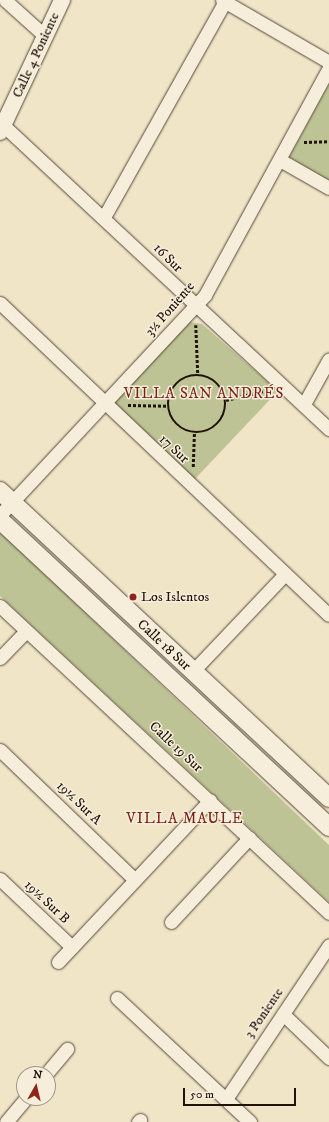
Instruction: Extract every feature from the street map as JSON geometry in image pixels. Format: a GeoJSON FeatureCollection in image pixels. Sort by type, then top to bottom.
{"type":"FeatureCollection","features":[{"type":"Feature","properties":{"kind":"main road","name":"Calle 18 Sur"},"geometry":{"type":"LineString","coordinates":[[4,503],[193,671],[329,798]]}},
{"type":"Feature","properties":{"kind":"main road","name":"Calle 18 Sur"},"geometry":{"type":"LineString","coordinates":[[0,520],[329,827]]}},
{"type":"Feature","properties":{"kind":"street"},"geometry":{"type":"LineString","coordinates":[[5,0],[46,36]]}},
{"type":"Feature","properties":{"kind":"street","name":"Calle 4 Poniente"},"geometry":{"type":"LineString","coordinates":[[2,128],[62,0]]}},
{"type":"Feature","properties":{"kind":"street"},"geometry":{"type":"LineString","coordinates":[[104,218],[224,1],[329,62]]}},
{"type":"Feature","properties":{"kind":"street","name":"3½ Poniente"},"geometry":{"type":"LineString","coordinates":[[4,503],[104,405],[196,308],[280,160],[329,68]]}},
{"type":"Feature","properties":{"kind":"street","name":"16 Sur"},"geometry":{"type":"LineString","coordinates":[[2,128],[104,218],[196,308],[285,386],[329,429]]}},
{"type":"Feature","properties":{"kind":"street"},"geometry":{"type":"LineString","coordinates":[[280,160],[329,188]]}},
{"type":"Feature","properties":{"kind":"street","name":"17 Sur"},"geometry":{"type":"LineString","coordinates":[[0,303],[104,405],[329,615]]}},
{"type":"Feature","properties":{"kind":"street"},"geometry":{"type":"LineString","coordinates":[[304,404],[329,359]]}},
{"type":"Feature","properties":{"kind":"street"},"geometry":{"type":"LineString","coordinates":[[193,671],[285,574]]}},
{"type":"Feature","properties":{"kind":"street","name":"Calle 19 Sur"},"geometry":{"type":"LineString","coordinates":[[0,606],[210,800],[329,913]]}},
{"type":"Feature","properties":{"kind":"street"},"geometry":{"type":"LineString","coordinates":[[0,658],[26,631]]}},
{"type":"Feature","properties":{"kind":"street","name":"19½ Sur A"},"geometry":{"type":"LineString","coordinates":[[0,750],[135,880]]}},
{"type":"Feature","properties":{"kind":"street"},"geometry":{"type":"LineString","coordinates":[[58,962],[210,800]]}},
{"type":"Feature","properties":{"kind":"street"},"geometry":{"type":"LineString","coordinates":[[171,922],[250,838]]}},
{"type":"Feature","properties":{"kind":"street","name":"19½ Sur B"},"geometry":{"type":"LineString","coordinates":[[0,879],[72,947]]}},
{"type":"Feature","properties":{"kind":"street","name":"3 Poniente"},"geometry":{"type":"LineString","coordinates":[[226,1099],[329,945]]}},
{"type":"Feature","properties":{"kind":"street"},"geometry":{"type":"LineString","coordinates":[[117,998],[250,1122]]}},
{"type":"Feature","properties":{"kind":"street"},"geometry":{"type":"LineString","coordinates":[[283,1014],[329,1058]]}},
{"type":"Feature","properties":{"kind":"street"},"geometry":{"type":"LineString","coordinates":[[53,1066],[67,1049]]}},
{"type":"Feature","properties":{"kind":"street"},"geometry":{"type":"LineString","coordinates":[[6,1122],[19,1106]]}},
{"type":"Feature","properties":{"kind":"path"},"geometry":{"type":"LineString","coordinates":[[303,142],[329,141]]}},
{"type":"Feature","properties":{"kind":"path"},"geometry":{"type":"LineString","coordinates":[[196,308],[198,375]]}},
{"type":"Feature","properties":{"kind":"path"},"geometry":{"type":"LineString","coordinates":[[198,375],[217,382],[226,400],[226,410],[216,427],[194,434],[174,423],[167,406],[172,388],[178,381],[198,375]]}},
{"type":"Feature","properties":{"kind":"path"},"geometry":{"type":"LineString","coordinates":[[226,400],[285,386]]}},
{"type":"Feature","properties":{"kind":"path"},"geometry":{"type":"LineString","coordinates":[[104,405],[167,406]]}},
{"type":"Feature","properties":{"kind":"path"},"geometry":{"type":"LineString","coordinates":[[192,488],[194,434]]}},
{"type":"Feature","properties":{"kind":"green space"},"geometry":{"type":"Polygon","coordinates":[[[329,84],[329,181],[289,157],[329,84]]]}},
{"type":"Feature","properties":{"kind":"green space"},"geometry":{"type":"Polygon","coordinates":[[[189,322],[202,324],[278,391],[195,479],[114,402],[189,322]]]}},
{"type":"Feature","properties":{"kind":"green space"},"geometry":{"type":"Polygon","coordinates":[[[0,531],[329,845],[329,902],[0,596],[0,531]]]}},
{"type":"Feature","properties":{"kind":"place","name":"Los Islentos"},"geometry":{"type":"Point","coordinates":[133,597]}},
{"type":"Feature","properties":{"kind":"district","name":"VILLA SAN ANDRÉS"},"geometry":{"type":"Point","coordinates":[204,394]}},
{"type":"Feature","properties":{"kind":"district","name":"VILLA MAULE"},"geometry":{"type":"Point","coordinates":[185,819]}}]}
